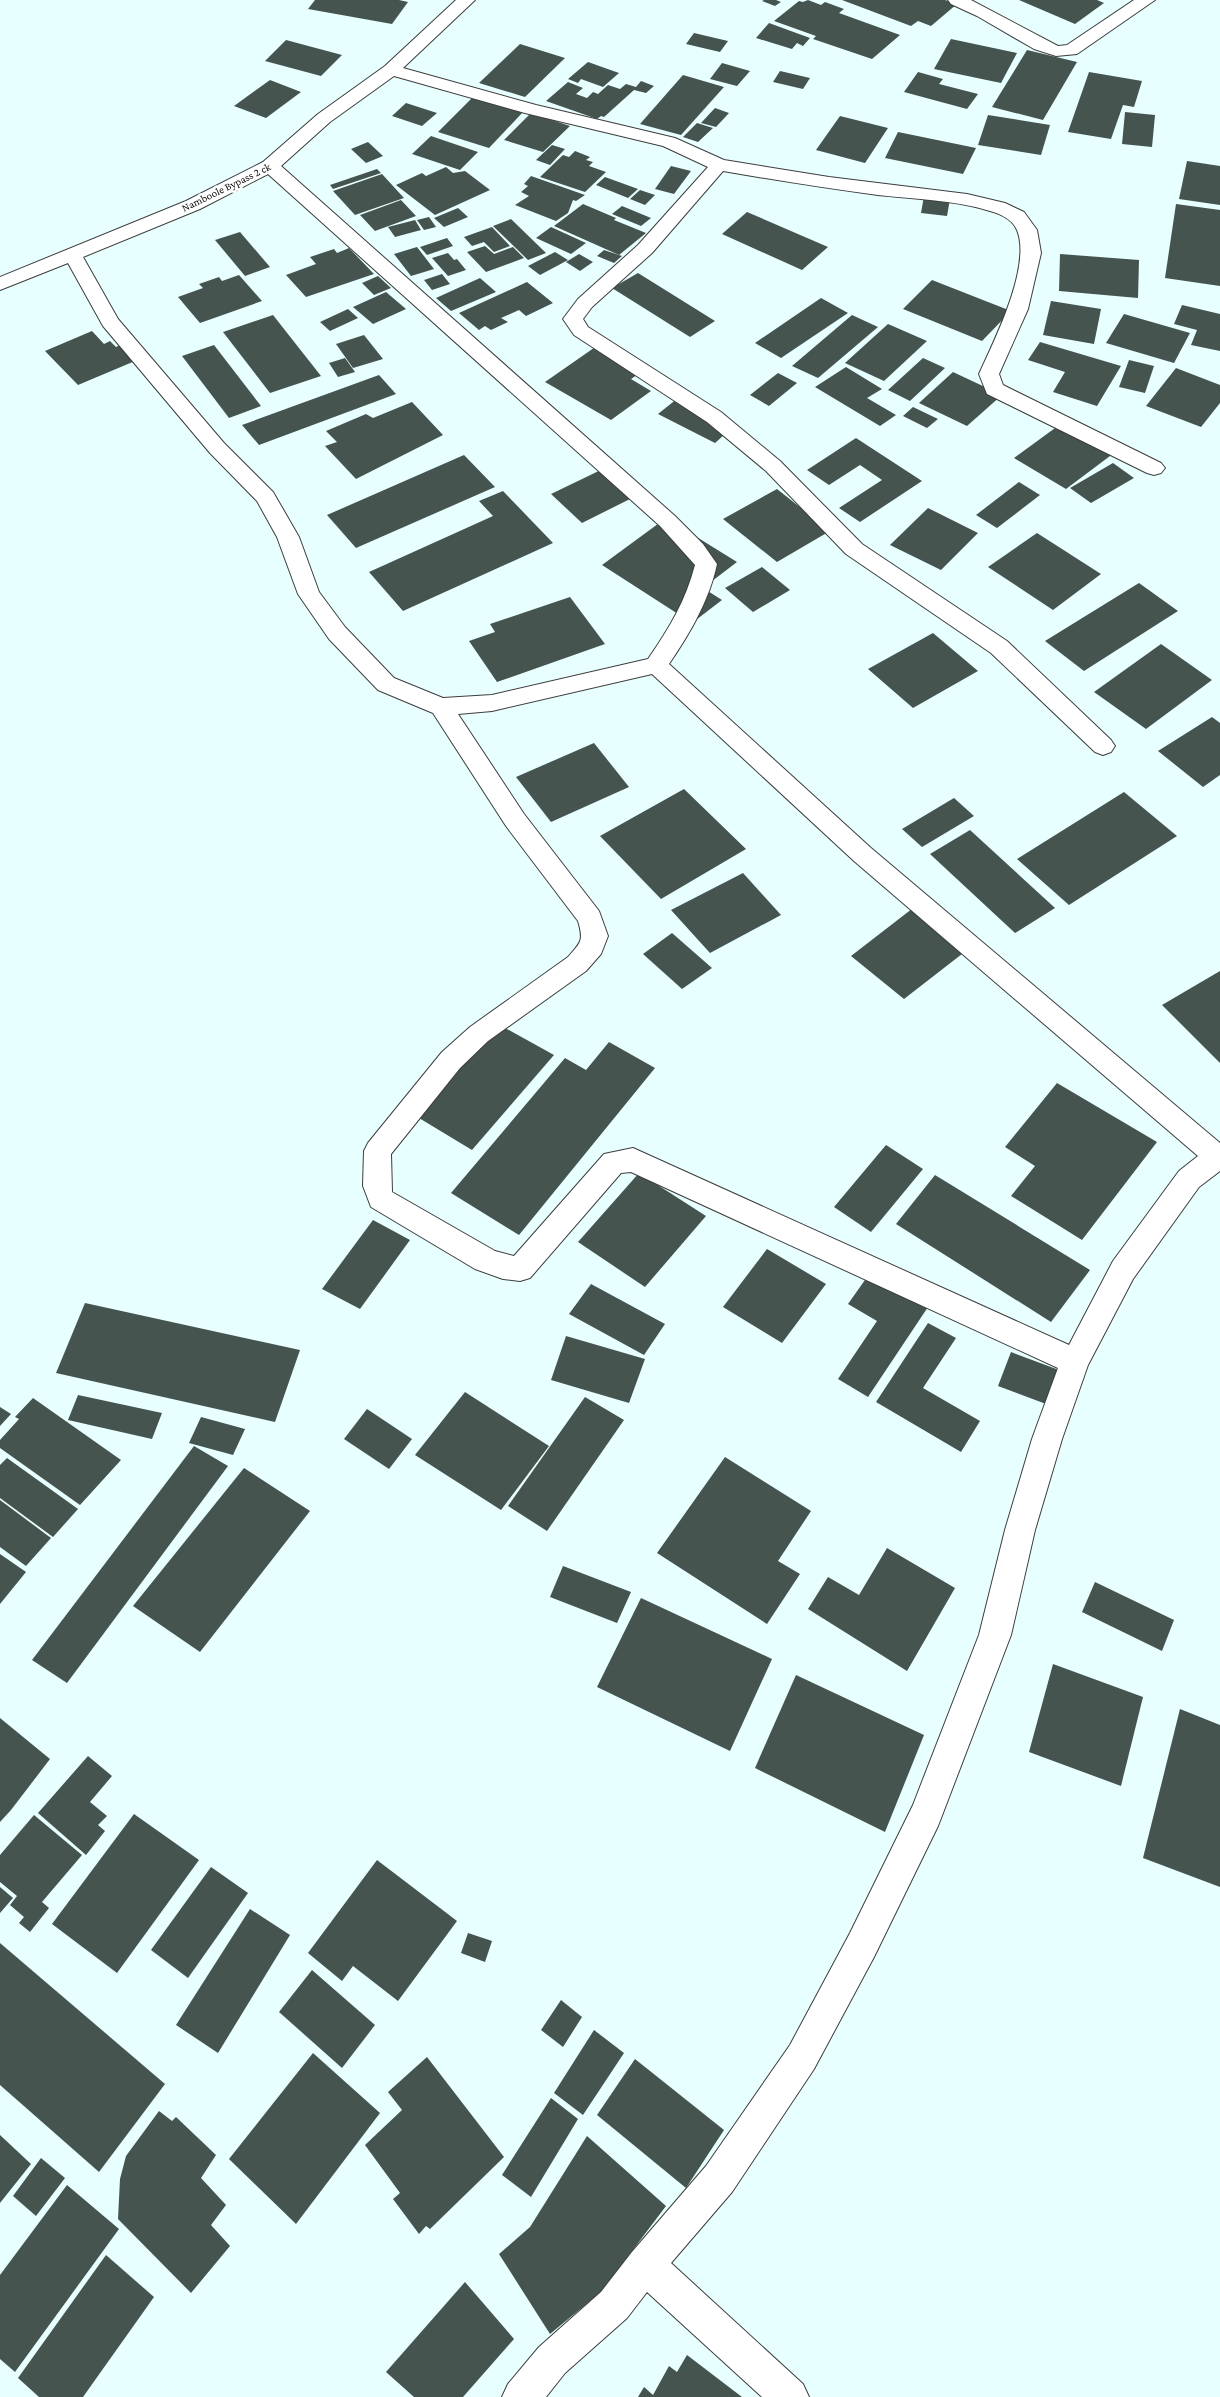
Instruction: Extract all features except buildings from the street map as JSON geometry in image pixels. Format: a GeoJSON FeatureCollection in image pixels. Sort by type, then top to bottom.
{"type":"FeatureCollection","features":[{"type":"Feature","properties":{"kind":"street","name":"Namboole Bypass 2 ck"},"geometry":{"type":"LineString","coordinates":[[0,284],[193,205],[270,166],[324,118],[391,70],[466,0]]}},
{"type":"Feature","properties":{"kind":"street"},"geometry":{"type":"LineString","coordinates":[[957,0],[983,12],[1040,45],[1056,51],[1071,50],[1146,0]]}},
{"type":"Feature","properties":{"kind":"street"},"geometry":{"type":"LineString","coordinates":[[391,70],[531,109],[669,142],[719,166],[829,183],[966,200],[998,207],[1017,216],[1027,230],[1031,253],[1018,309],[989,374],[994,389],[1154,468]]}},
{"type":"Feature","properties":{"kind":"street"},"geometry":{"type":"LineString","coordinates":[[72,254],[110,322],[217,448],[265,497],[288,537],[309,594],[337,633],[386,684],[441,707],[492,703],[656,666],[682,629],[703,580],[706,564],[693,544],[620,481],[482,354],[375,262],[270,166]]}},
{"type":"Feature","properties":{"kind":"street"},"geometry":{"type":"LineString","coordinates":[[719,166],[645,249],[585,303],[573,318],[581,331],[714,417],[773,466],[854,550],[905,582],[999,647],[1103,746]]}},
{"type":"Feature","properties":{"kind":"street"},"geometry":{"type":"LineString","coordinates":[[521,2397],[552,2360],[614,2304],[645,2265],[720,2179],[802,2057],[862,1945],[926,1814],[995,1635],[1020,1530],[1047,1439],[1075,1362],[1123,1270],[1190,1179],[1219,1156],[902,890],[723,730],[656,666]]}},
{"type":"Feature","properties":{"kind":"street"},"geometry":{"type":"LineString","coordinates":[[441,707],[515,820],[590,918],[595,936],[592,947],[577,964],[479,1034],[445,1068],[378,1151],[377,1186],[381,1199],[485,1260],[503,1267],[520,1269],[614,1162],[634,1160],[1075,1362]]}},
{"type":"Feature","properties":{"kind":"street"},"geometry":{"type":"LineString","coordinates":[[645,2265],[790,2397]]}}]}
